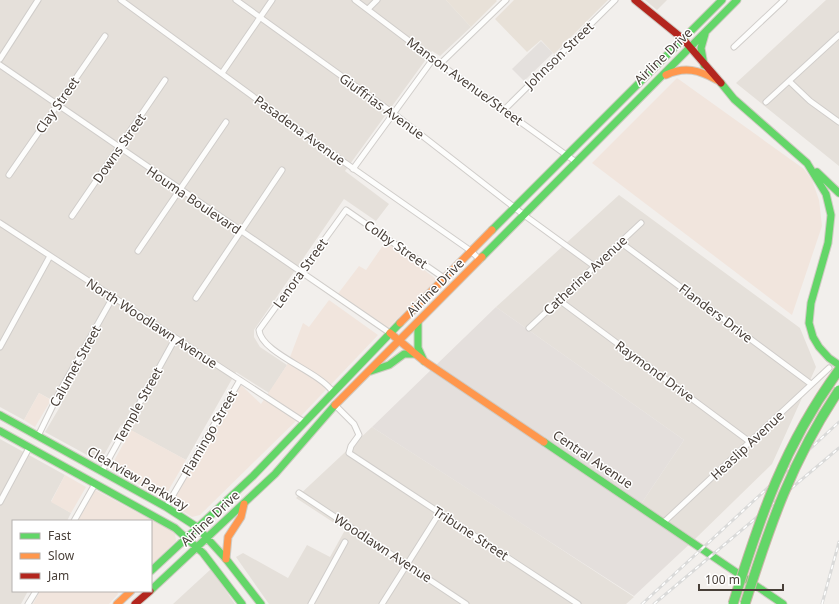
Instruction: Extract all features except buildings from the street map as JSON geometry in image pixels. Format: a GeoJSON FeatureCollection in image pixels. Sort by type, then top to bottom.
{"type":"FeatureCollection","features":[{"type":"Feature","properties":{"kind":"main road"},"geometry":{"type":"LineString","coordinates":[[635,0],[683,39],[717,80],[753,116],[807,162],[839,193]]}},
{"type":"Feature","properties":{"kind":"main road","name":"Airline Drive"},"geometry":{"type":"LineString","coordinates":[[152,570],[253,476],[332,391],[722,0]]}},
{"type":"Feature","properties":{"kind":"main road","name":"Airline Drive"},"geometry":{"type":"LineString","coordinates":[[152,588],[275,474],[335,405],[737,0]]}},
{"type":"Feature","properties":{"kind":"main road"},"geometry":{"type":"LineString","coordinates":[[704,65],[701,48],[706,32]]}},
{"type":"Feature","properties":{"kind":"main road"},"geometry":{"type":"LineString","coordinates":[[657,80],[681,69],[691,68],[704,72],[717,80]]}},
{"type":"Feature","properties":{"kind":"main road"},"geometry":{"type":"LineString","coordinates":[[807,162],[828,199],[831,214],[824,258],[810,307],[809,327],[816,342],[825,355],[835,364],[839,365]]}},
{"type":"Feature","properties":{"kind":"main road"},"geometry":{"type":"LineString","coordinates":[[418,322],[418,348],[424,361]]}},
{"type":"Feature","properties":{"kind":"main road","name":"Central Avenue"},"geometry":{"type":"LineString","coordinates":[[390,333],[399,342],[424,361],[664,522],[783,604]]}},
{"type":"Feature","properties":{"kind":"main road"},"geometry":{"type":"LineString","coordinates":[[370,371],[389,365],[404,354],[415,354]]}},
{"type":"Feature","properties":{"kind":"main road"},"geometry":{"type":"LineString","coordinates":[[733,604],[758,524],[782,463],[800,429],[839,370]]}},
{"type":"Feature","properties":{"kind":"main road"},"geometry":{"type":"LineString","coordinates":[[745,604],[786,481],[808,437],[839,390]]}},
{"type":"Feature","properties":{"kind":"main road","name":"Clearview Parkway"},"geometry":{"type":"LineString","coordinates":[[0,415],[166,507],[197,528],[226,559],[261,604]]}},
{"type":"Feature","properties":{"kind":"main road"},"geometry":{"type":"LineString","coordinates":[[306,439],[303,434],[307,419]]}},
{"type":"Feature","properties":{"kind":"main road"},"geometry":{"type":"LineString","coordinates":[[0,425],[29,441],[33,441],[38,436]]}},
{"type":"Feature","properties":{"kind":"main road","name":"Clearview Parkway"},"geometry":{"type":"LineString","coordinates":[[0,431],[175,528],[187,537],[215,567],[242,604]]}},
{"type":"Feature","properties":{"kind":"main road"},"geometry":{"type":"LineString","coordinates":[[226,559],[228,537],[241,517],[244,504]]}},
{"type":"Feature","properties":{"kind":"main road","name":"Airline Drive"},"geometry":{"type":"LineString","coordinates":[[135,604],[148,592]]}},
{"type":"Feature","properties":{"kind":"main road"},"geometry":{"type":"LineString","coordinates":[[117,604],[126,593]]}},
{"type":"Feature","properties":{"kind":"street"},"geometry":{"type":"LineString","coordinates":[[0,59],[38,0]]}},
{"type":"Feature","properties":{"kind":"street","name":"Pasadena Avenue"},"geometry":{"type":"LineString","coordinates":[[121,0],[353,169],[471,251],[480,260]]}},
{"type":"Feature","properties":{"kind":"street","name":"Giuffrias Avenue"},"geometry":{"type":"LineString","coordinates":[[236,0],[393,113],[524,215],[594,266]]}},
{"type":"Feature","properties":{"kind":"street"},"geometry":{"type":"LineString","coordinates":[[222,73],[272,0]]}},
{"type":"Feature","properties":{"kind":"street","name":"Manson Avenue/Street"},"geometry":{"type":"LineString","coordinates":[[355,0],[433,59],[576,162]]}},
{"type":"Feature","properties":{"kind":"street"},"geometry":{"type":"LineString","coordinates":[[368,9],[377,0]]}},
{"type":"Feature","properties":{"kind":"street"},"geometry":{"type":"LineString","coordinates":[[440,64],[506,0]]}},
{"type":"Feature","properties":{"kind":"street","name":"Johnson Street"},"geometry":{"type":"LineString","coordinates":[[504,110],[615,0]]}},
{"type":"Feature","properties":{"kind":"street"},"geometry":{"type":"LineString","coordinates":[[734,47],[784,0]]}},
{"type":"Feature","properties":{"kind":"street"},"geometry":{"type":"LineString","coordinates":[[766,102],[839,35]]}},
{"type":"Feature","properties":{"kind":"street","name":"Clay Street"},"geometry":{"type":"LineString","coordinates":[[9,175],[105,36]]}},
{"type":"Feature","properties":{"kind":"street"},"geometry":{"type":"LineString","coordinates":[[353,169],[433,59]]}},
{"type":"Feature","properties":{"kind":"street","name":"Houma Boulevard"},"geometry":{"type":"LineString","coordinates":[[0,65],[390,333]]}},
{"type":"Feature","properties":{"kind":"street","name":"Downs Street"},"geometry":{"type":"LineString","coordinates":[[72,216],[165,80]]}},
{"type":"Feature","properties":{"kind":"street"},"geometry":{"type":"LineString","coordinates":[[789,81],[810,101],[839,122]]}},
{"type":"Feature","properties":{"kind":"street"},"geometry":{"type":"LineString","coordinates":[[138,251],[226,122]]}},
{"type":"Feature","properties":{"kind":"street"},"geometry":{"type":"LineString","coordinates":[[196,298],[282,170]]}},
{"type":"Feature","properties":{"kind":"street","name":"Lenora Street"},"geometry":{"type":"LineString","coordinates":[[332,391],[322,381],[268,345],[261,338],[259,330],[300,272],[347,210]]}},
{"type":"Feature","properties":{"kind":"street","name":"Colby Street"},"geometry":{"type":"LineString","coordinates":[[347,210],[444,278]]}},
{"type":"Feature","properties":{"kind":"street","name":"Catherine Avenue"},"geometry":{"type":"LineString","coordinates":[[529,328],[641,223]]}},
{"type":"Feature","properties":{"kind":"street","name":"North Woodlawn Avenue"},"geometry":{"type":"LineString","coordinates":[[0,224],[175,339],[240,380],[307,419]]}},
{"type":"Feature","properties":{"kind":"street","name":"Flanders Drive"},"geometry":{"type":"LineString","coordinates":[[620,242],[811,384]]}},
{"type":"Feature","properties":{"kind":"street"},"geometry":{"type":"LineString","coordinates":[[0,347],[50,256]]}},
{"type":"Feature","properties":{"kind":"street","name":"Calumet Street"},"geometry":{"type":"LineString","coordinates":[[38,436],[60,391],[113,297]]}},
{"type":"Feature","properties":{"kind":"street","name":"Raymond Drive"},"geometry":{"type":"LineString","coordinates":[[559,300],[750,442]]}},
{"type":"Feature","properties":{"kind":"street","name":"Temple Street"},"geometry":{"type":"LineString","coordinates":[[102,471],[175,339]]}},
{"type":"Feature","properties":{"kind":"street","name":"Heaslip Avenue"},"geometry":{"type":"LineString","coordinates":[[664,522],[829,368]]}},
{"type":"Feature","properties":{"kind":"street","name":"Flamingo Street"},"geometry":{"type":"LineString","coordinates":[[166,507],[240,380]]}},
{"type":"Feature","properties":{"kind":"street","name":"Tribune Street"},"geometry":{"type":"LineString","coordinates":[[335,405],[354,424],[359,435],[351,446],[349,453],[578,604]]}},
{"type":"Feature","properties":{"kind":"street"},"geometry":{"type":"LineString","coordinates":[[0,502],[29,448]]}},
{"type":"Feature","properties":{"kind":"street"},"geometry":{"type":"LineString","coordinates":[[75,520],[95,484]]}},
{"type":"Feature","properties":{"kind":"street","name":"Woodlawn Avenue"},"geometry":{"type":"LineString","coordinates":[[299,493],[408,564],[466,604]]}},
{"type":"Feature","properties":{"kind":"street"},"geometry":{"type":"LineString","coordinates":[[382,604],[440,512]]}},
{"type":"Feature","properties":{"kind":"street"},"geometry":{"type":"LineString","coordinates":[[311,604],[345,542]]}},
{"type":"Feature","properties":{"kind":"street"},"geometry":{"type":"LineString","coordinates":[[28,604],[35,592]]}},
{"type":"Feature","properties":{"kind":"shaded area"},"geometry":{"type":"Polygon","coordinates":[[[0,0],[446,0],[471,27],[440,56],[432,51],[345,171],[389,204],[376,221],[344,199],[254,330],[254,337],[260,347],[287,365],[269,393],[236,372],[186,460],[121,425],[100,462],[45,432],[61,405],[39,393],[24,420],[0,407],[0,0]]]}},
{"type":"Feature","properties":{"kind":"shaded area"},"geometry":{"type":"Polygon","coordinates":[[[446,0],[496,0],[497,1],[471,27],[446,0]]]}},
{"type":"Feature","properties":{"kind":"shaded area"},"geometry":{"type":"Polygon","coordinates":[[[514,0],[608,0],[554,54],[541,40],[527,52],[495,19],[514,0]]]}},
{"type":"Feature","properties":{"kind":"shaded area"},"geometry":{"type":"Polygon","coordinates":[[[645,0],[667,0],[657,10],[645,0]]]}},
{"type":"Feature","properties":{"kind":"shaded area"},"geometry":{"type":"Polygon","coordinates":[[[826,0],[839,0],[839,166],[736,83],[826,0]]]}},
{"type":"Feature","properties":{"kind":"shaded area"},"geometry":{"type":"Polygon","coordinates":[[[541,41],[553,53],[524,81],[512,69],[541,41]]]}},
{"type":"Feature","properties":{"kind":"shaded area"},"geometry":{"type":"Polygon","coordinates":[[[677,78],[804,169],[812,180],[819,200],[822,226],[792,315],[592,163],[677,78]]]}},
{"type":"Feature","properties":{"kind":"shaded area"},"geometry":{"type":"Polygon","coordinates":[[[619,195],[800,328],[816,367],[772,464],[695,539],[641,504],[684,440],[496,307],[619,195]]]}},
{"type":"Feature","properties":{"kind":"shaded area"},"geometry":{"type":"Polygon","coordinates":[[[386,241],[436,279],[436,281],[388,328],[337,295],[359,266],[366,270],[386,241]]]}},
{"type":"Feature","properties":{"kind":"shaded area"},"geometry":{"type":"Polygon","coordinates":[[[329,300],[378,335],[301,416],[200,515],[192,517],[171,504],[238,386],[242,386],[261,404],[287,365],[303,323],[309,327],[329,300]]]}},
{"type":"Feature","properties":{"kind":"shaded area"},"geometry":{"type":"Polygon","coordinates":[[[496,307],[684,440],[641,504],[695,539],[634,596],[372,427],[496,307]]]}},
{"type":"Feature","properties":{"kind":"shaded area"},"geometry":{"type":"Polygon","coordinates":[[[39,393],[51,400],[35,427],[24,420],[39,393]]]}},
{"type":"Feature","properties":{"kind":"shaded area"},"geometry":{"type":"Polygon","coordinates":[[[372,427],[634,597],[626,604],[269,604],[236,557],[243,553],[288,578],[307,545],[330,557],[345,530],[296,498],[372,427]]]}},
{"type":"Feature","properties":{"kind":"shaded area"},"geometry":{"type":"Polygon","coordinates":[[[131,430],[186,460],[164,498],[110,468],[131,430]]]}},
{"type":"Feature","properties":{"kind":"shaded area"},"geometry":{"type":"Polygon","coordinates":[[[0,439],[65,475],[51,501],[71,513],[68,520],[12,520],[12,592],[27,592],[21,604],[0,604],[0,439]]]}},
{"type":"Feature","properties":{"kind":"shaded area"},"geometry":{"type":"Polygon","coordinates":[[[65,475],[86,487],[71,513],[51,502],[65,475]]]}},
{"type":"Feature","properties":{"kind":"shaded area"},"geometry":{"type":"Polygon","coordinates":[[[95,490],[151,520],[79,520],[95,490]]]}},
{"type":"Feature","properties":{"kind":"shaded area"},"geometry":{"type":"Polygon","coordinates":[[[152,520],[172,531],[175,534],[176,541],[152,564],[152,520]]]}},
{"type":"Feature","properties":{"kind":"shaded area"},"geometry":{"type":"Polygon","coordinates":[[[211,569],[235,604],[173,604],[211,569]]]}},
{"type":"Feature","properties":{"kind":"shaded area"},"geometry":{"type":"Polygon","coordinates":[[[39,592],[117,592],[118,594],[109,604],[33,604],[39,592]]]}},
{"type":"Feature","properties":{"kind":"railway"},"geometry":{"type":"LineString","coordinates":[[642,604],[839,422]]}},
{"type":"Feature","properties":{"kind":"railway"},"geometry":{"type":"LineString","coordinates":[[654,604],[839,448]]}},
{"type":"Feature","properties":{"kind":"railway"},"geometry":{"type":"LineString","coordinates":[[822,604],[839,542]]}},
{"type":"Feature","properties":{"kind":"traffic: fast"},"geometry":{"type":"LineString","coordinates":[[492,230],[722,0]]}},
{"type":"Feature","properties":{"kind":"traffic: fast"},"geometry":{"type":"LineString","coordinates":[[482,257],[737,0]]}},
{"type":"Feature","properties":{"kind":"traffic: fast"},"geometry":{"type":"LineString","coordinates":[[704,65],[701,48],[705,34]]}},
{"type":"Feature","properties":{"kind":"traffic: fast"},"geometry":{"type":"LineString","coordinates":[[721,83],[734,99],[807,163]]}},
{"type":"Feature","properties":{"kind":"traffic: fast"},"geometry":{"type":"LineString","coordinates":[[807,163],[826,194],[831,215],[828,243],[811,303],[809,323],[813,337],[819,347],[829,358],[839,365]]}},
{"type":"Feature","properties":{"kind":"traffic: fast"},"geometry":{"type":"LineString","coordinates":[[817,172],[839,193]]}},
{"type":"Feature","properties":{"kind":"traffic: fast"},"geometry":{"type":"LineString","coordinates":[[418,322],[418,348],[424,361]]}},
{"type":"Feature","properties":{"kind":"traffic: fast"},"geometry":{"type":"LineString","coordinates":[[152,570],[253,476],[400,323]]}},
{"type":"Feature","properties":{"kind":"traffic: fast"},"geometry":{"type":"LineString","coordinates":[[371,371],[389,365],[404,354],[415,354]]}},
{"type":"Feature","properties":{"kind":"traffic: fast"},"geometry":{"type":"LineString","coordinates":[[733,604],[753,541],[788,454],[803,426],[839,370]]}},
{"type":"Feature","properties":{"kind":"traffic: fast"},"geometry":{"type":"LineString","coordinates":[[745,604],[773,520],[795,468],[822,416],[839,390]]}},
{"type":"Feature","properties":{"kind":"traffic: fast"},"geometry":{"type":"LineString","coordinates":[[152,589],[275,474],[335,405]]}},
{"type":"Feature","properties":{"kind":"traffic: fast"},"geometry":{"type":"LineString","coordinates":[[0,415],[166,507],[197,527],[226,559],[261,604]]}},
{"type":"Feature","properties":{"kind":"traffic: fast"},"geometry":{"type":"LineString","coordinates":[[0,431],[175,528],[203,553],[242,604]]}},
{"type":"Feature","properties":{"kind":"traffic: fast"},"geometry":{"type":"LineString","coordinates":[[544,442],[783,604]]}},
{"type":"Feature","properties":{"kind":"traffic: slow"},"geometry":{"type":"LineString","coordinates":[[666,75],[673,72],[692,70],[717,80]]}},
{"type":"Feature","properties":{"kind":"traffic: slow"},"geometry":{"type":"LineString","coordinates":[[400,323],[492,230]]}},
{"type":"Feature","properties":{"kind":"traffic: slow"},"geometry":{"type":"LineString","coordinates":[[335,405],[482,257]]}},
{"type":"Feature","properties":{"kind":"traffic: slow"},"geometry":{"type":"LineString","coordinates":[[390,333],[424,361],[544,442]]}},
{"type":"Feature","properties":{"kind":"traffic: slow"},"geometry":{"type":"LineString","coordinates":[[226,559],[228,537],[241,517],[244,504]]}},
{"type":"Feature","properties":{"kind":"traffic: slow"},"geometry":{"type":"LineString","coordinates":[[117,604],[130,592]]}},
{"type":"Feature","properties":{"kind":"traffic: jam"},"geometry":{"type":"LineString","coordinates":[[635,0],[683,39],[721,83]]}},
{"type":"Feature","properties":{"kind":"traffic: jam"},"geometry":{"type":"LineString","coordinates":[[135,604],[149,592]]}}]}
